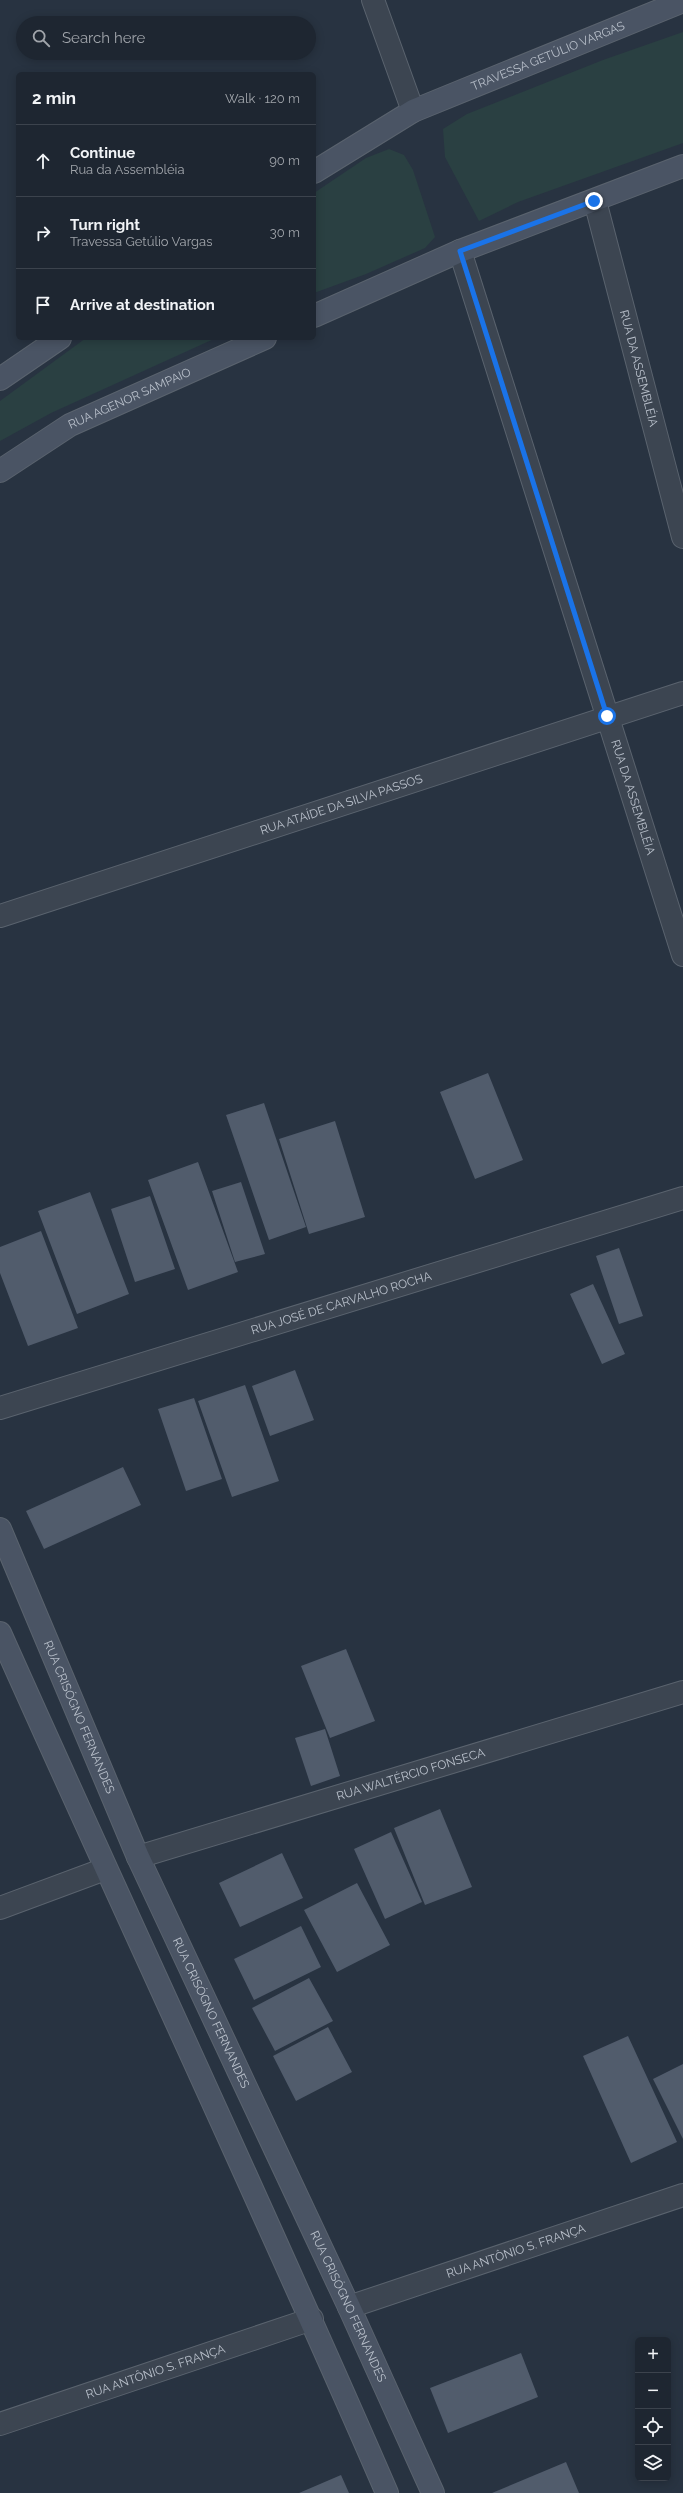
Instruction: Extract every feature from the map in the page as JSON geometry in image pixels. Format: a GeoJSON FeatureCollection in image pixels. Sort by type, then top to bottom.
{"type":"FeatureCollection","features":[{"type":"Feature","properties":{"kind":"street"},"geometry":{"type":"LineString","coordinates":[[316,171],[413,111],[373,0]]}},
{"type":"Feature","properties":{"kind":"street","name":"TRAVESSA GETÚLIO VARGAS"},"geometry":{"type":"LineString","coordinates":[[413,111],[683,1]]}},
{"type":"Feature","properties":{"kind":"street"},"geometry":{"type":"LineString","coordinates":[[316,315],[460,251],[683,166]]}},
{"type":"Feature","properties":{"kind":"street","name":"RUA DA ASSEMBLÉIA"},"geometry":{"type":"LineString","coordinates":[[594,201],[683,537]]}},
{"type":"Feature","properties":{"kind":"street","name":"RUA DA ASSEMBLÉIA"},"geometry":{"type":"LineString","coordinates":[[460,251],[683,955]]}},
{"type":"Feature","properties":{"kind":"street"},"geometry":{"type":"LineString","coordinates":[[0,379],[57,340]]}},
{"type":"Feature","properties":{"kind":"street","name":"RUA AGENOR SAMPAIO"},"geometry":{"type":"LineString","coordinates":[[0,471],[70,425],[261,340]]}},
{"type":"Feature","properties":{"kind":"street","name":"RUA ATAÍDE DA SILVA PASSOS"},"geometry":{"type":"LineString","coordinates":[[0,916],[607,716],[683,693]]}},
{"type":"Feature","properties":{"kind":"street","name":"RUA JOSÉ DE CARVALHO ROCHA"},"geometry":{"type":"LineString","coordinates":[[0,1408],[683,1198]]}},
{"type":"Feature","properties":{"kind":"street","name":"RUA CRISÓGNO FERNANDES"},"geometry":{"type":"LineString","coordinates":[[0,1529],[138,1856],[349,2307],[433,2493]]}},
{"type":"Feature","properties":{"kind":"street"},"geometry":{"type":"LineString","coordinates":[[0,1633],[105,1869],[312,2319],[387,2493]]}},
{"type":"Feature","properties":{"kind":"street","name":"RUA WALTÉRCIO FONSECA"},"geometry":{"type":"LineString","coordinates":[[138,1856],[683,1692]]}},
{"type":"Feature","properties":{"kind":"street"},"geometry":{"type":"LineString","coordinates":[[0,1908],[105,1869]]}},
{"type":"Feature","properties":{"kind":"street","name":"RUA ANTÔNIO S. FRANÇA"},"geometry":{"type":"LineString","coordinates":[[349,2307],[683,2195]]}},
{"type":"Feature","properties":{"kind":"street","name":"RUA ANTÔNIO S. FRANÇA"},"geometry":{"type":"LineString","coordinates":[[0,2424],[312,2319]]}},
{"type":"Feature","properties":{"kind":"green space"},"geometry":{"type":"Polygon","coordinates":[[[683,32],[683,143],[518,202],[479,221],[445,157],[443,129],[467,114],[603,60],[683,32]]]}},
{"type":"Feature","properties":{"kind":"green space"},"geometry":{"type":"Polygon","coordinates":[[[389,149],[404,155],[413,170],[435,237],[425,248],[366,274],[316,292],[316,192],[366,158],[389,149]]]}},
{"type":"Feature","properties":{"kind":"green space"},"geometry":{"type":"Polygon","coordinates":[[[83,340],[212,340],[51,413],[0,441],[0,401],[83,340]]]}},
{"type":"Feature","properties":{"kind":"building"},"geometry":{"type":"Polygon","coordinates":[[[488,1073],[523,1160],[475,1179],[440,1092],[488,1073]]]}},
{"type":"Feature","properties":{"kind":"building"},"geometry":{"type":"Polygon","coordinates":[[[264,1103],[306,1227],[269,1240],[226,1115],[264,1103]]]}},
{"type":"Feature","properties":{"kind":"building"},"geometry":{"type":"Polygon","coordinates":[[[335,1121],[365,1217],[309,1234],[279,1139],[335,1121]]]}},
{"type":"Feature","properties":{"kind":"building"},"geometry":{"type":"Polygon","coordinates":[[[198,1162],[238,1272],[188,1290],[148,1180],[198,1162]]]}},
{"type":"Feature","properties":{"kind":"building"},"geometry":{"type":"Polygon","coordinates":[[[241,1182],[265,1254],[235,1262],[212,1191],[241,1182]]]}},
{"type":"Feature","properties":{"kind":"building"},"geometry":{"type":"Polygon","coordinates":[[[90,1192],[129,1294],[77,1314],[38,1211],[90,1192]]]}},
{"type":"Feature","properties":{"kind":"building"},"geometry":{"type":"Polygon","coordinates":[[[150,1196],[175,1269],[135,1282],[111,1209],[150,1196]]]}},
{"type":"Feature","properties":{"kind":"building"},"geometry":{"type":"Polygon","coordinates":[[[41,1231],[78,1328],[28,1346],[0,1273],[0,1247],[41,1231]]]}},
{"type":"Feature","properties":{"kind":"building"},"geometry":{"type":"Polygon","coordinates":[[[619,1248],[643,1316],[619,1324],[596,1256],[619,1248]]]}},
{"type":"Feature","properties":{"kind":"building"},"geometry":{"type":"Polygon","coordinates":[[[593,1284],[625,1354],[602,1364],[570,1294],[593,1284]]]}},
{"type":"Feature","properties":{"kind":"building"},"geometry":{"type":"Polygon","coordinates":[[[295,1370],[314,1420],[270,1436],[252,1386],[295,1370]]]}},
{"type":"Feature","properties":{"kind":"building"},"geometry":{"type":"Polygon","coordinates":[[[245,1385],[279,1481],[232,1497],[198,1401],[245,1385]]]}},
{"type":"Feature","properties":{"kind":"building"},"geometry":{"type":"Polygon","coordinates":[[[194,1398],[222,1479],[186,1491],[158,1409],[194,1398]]]}},
{"type":"Feature","properties":{"kind":"building"},"geometry":{"type":"Polygon","coordinates":[[[123,1467],[141,1505],[44,1549],[26,1511],[123,1467]]]}},
{"type":"Feature","properties":{"kind":"building"},"geometry":{"type":"Polygon","coordinates":[[[346,1649],[375,1721],[330,1738],[301,1666],[346,1649]]]}},
{"type":"Feature","properties":{"kind":"building"},"geometry":{"type":"Polygon","coordinates":[[[325,1729],[340,1776],[311,1786],[295,1738],[325,1729]]]}},
{"type":"Feature","properties":{"kind":"building"},"geometry":{"type":"Polygon","coordinates":[[[440,1809],[472,1887],[425,1905],[394,1828],[440,1809]]]}},
{"type":"Feature","properties":{"kind":"building"},"geometry":{"type":"Polygon","coordinates":[[[391,1832],[422,1902],[385,1919],[354,1849],[391,1832]]]}},
{"type":"Feature","properties":{"kind":"building"},"geometry":{"type":"Polygon","coordinates":[[[282,1853],[303,1898],[240,1927],[219,1883],[282,1853]]]}},
{"type":"Feature","properties":{"kind":"building"},"geometry":{"type":"Polygon","coordinates":[[[357,1883],[390,1945],[337,1972],[304,1910],[357,1883]]]}},
{"type":"Feature","properties":{"kind":"building"},"geometry":{"type":"Polygon","coordinates":[[[301,1926],[321,1967],[254,2000],[234,1959],[301,1926]]]}},
{"type":"Feature","properties":{"kind":"building"},"geometry":{"type":"Polygon","coordinates":[[[309,1978],[333,2021],[275,2051],[252,2008],[309,1978]]]}},
{"type":"Feature","properties":{"kind":"building"},"geometry":{"type":"Polygon","coordinates":[[[328,2027],[352,2072],[296,2101],[273,2056],[328,2027]]]}},
{"type":"Feature","properties":{"kind":"building"},"geometry":{"type":"Polygon","coordinates":[[[628,2036],[677,2142],[631,2163],[583,2056],[628,2036]]]}},
{"type":"Feature","properties":{"kind":"building"},"geometry":{"type":"Polygon","coordinates":[[[683,2064],[683,2139],[653,2079],[683,2064]]]}},
{"type":"Feature","properties":{"kind":"building"},"geometry":{"type":"Polygon","coordinates":[[[521,2353],[538,2397],[448,2433],[430,2388],[521,2353]]]}},
{"type":"Feature","properties":{"kind":"building"},"geometry":{"type":"Polygon","coordinates":[[[566,2462],[579,2493],[492,2493],[566,2462]]]}},
{"type":"Feature","properties":{"kind":"building"},"geometry":{"type":"Polygon","coordinates":[[[341,2475],[349,2493],[299,2493],[341,2475]]]}},
{"type":"Feature","properties":{"kind":"route"},"geometry":{"type":"LineString","coordinates":[[594,201],[460,251],[607,716]]}}]}
